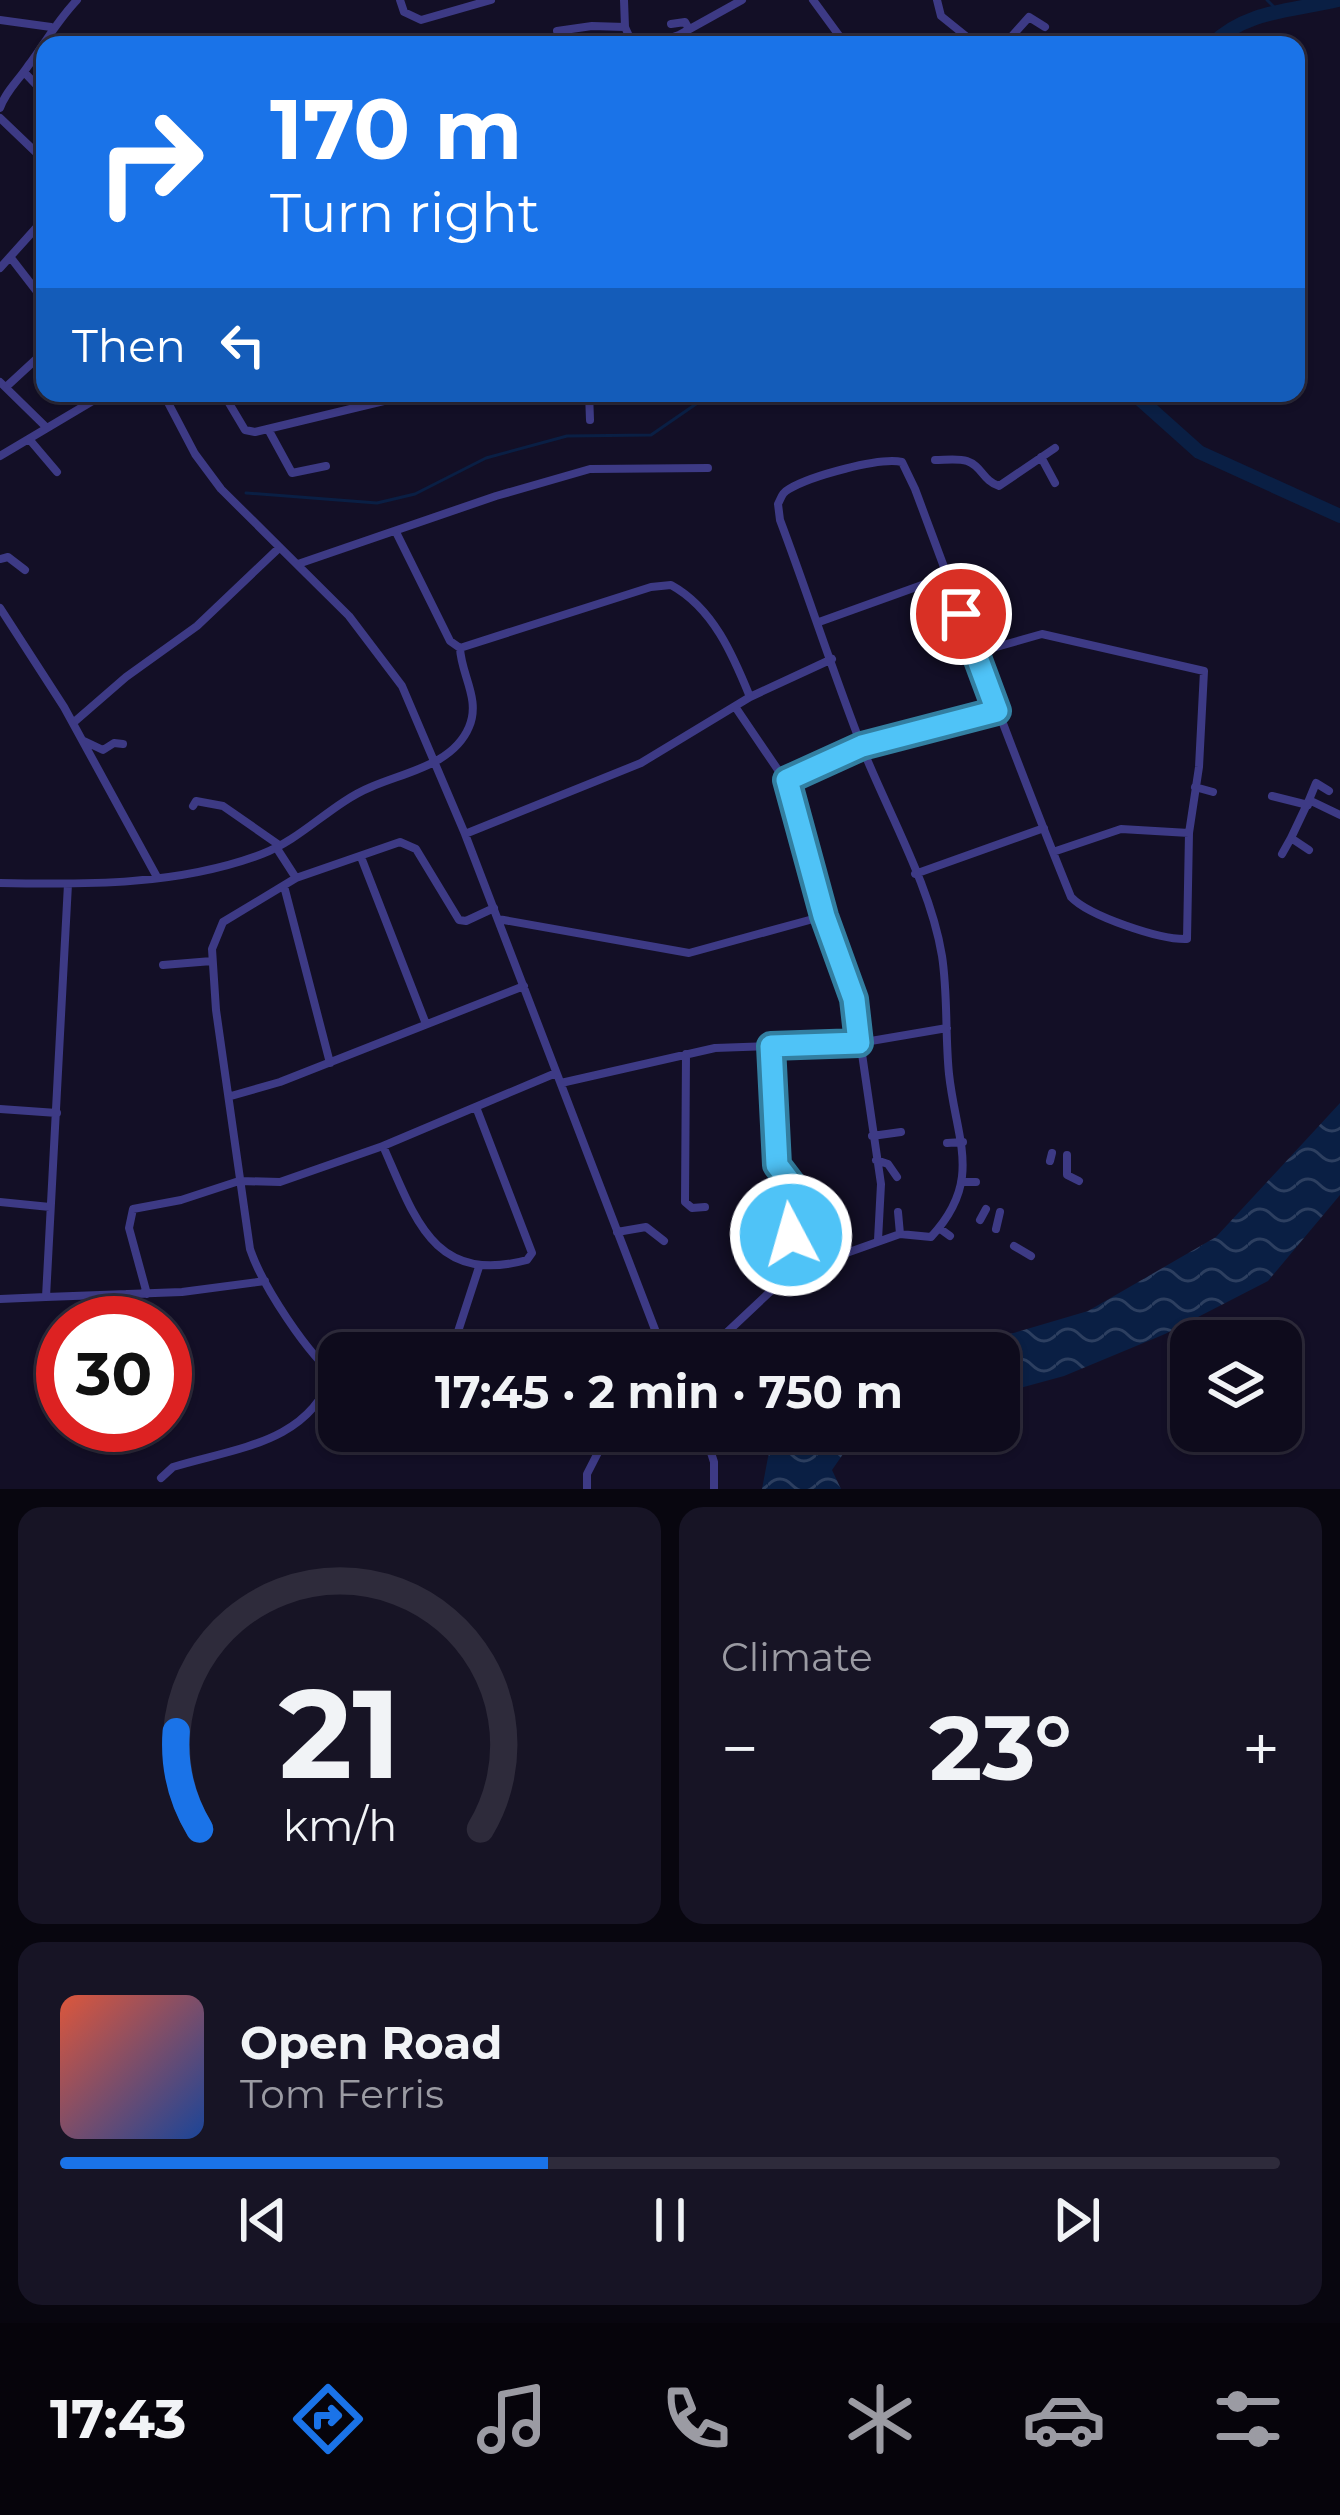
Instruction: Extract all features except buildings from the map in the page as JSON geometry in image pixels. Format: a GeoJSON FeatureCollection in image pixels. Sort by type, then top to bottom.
{"type":"FeatureCollection","features":[{"type":"Feature","properties":{"kind":"street"},"geometry":{"type":"LineString","coordinates":[[46,36],[77,0]]}},
{"type":"Feature","properties":{"kind":"street"},"geometry":{"type":"LineString","coordinates":[[400,0],[404,12],[421,20],[491,0]]}},
{"type":"Feature","properties":{"kind":"street"},"geometry":{"type":"LineString","coordinates":[[624,0],[629,36]]}},
{"type":"Feature","properties":{"kind":"street"},"geometry":{"type":"LineString","coordinates":[[672,36],[742,0]]}},
{"type":"Feature","properties":{"kind":"street"},"geometry":{"type":"LineString","coordinates":[[827,0],[815,2],[840,36]]}},
{"type":"Feature","properties":{"kind":"street"},"geometry":{"type":"LineString","coordinates":[[937,0],[941,16],[966,36]]}},
{"type":"Feature","properties":{"kind":"street"},"geometry":{"type":"LineString","coordinates":[[1011,36],[1029,17],[1045,28]]}},
{"type":"Feature","properties":{"kind":"street"},"geometry":{"type":"LineString","coordinates":[[0,20],[51,27]]}},
{"type":"Feature","properties":{"kind":"street"},"geometry":{"type":"LineString","coordinates":[[671,24],[685,22],[689,29]]}},
{"type":"Feature","properties":{"kind":"street"},"geometry":{"type":"LineString","coordinates":[[557,31],[625,27]]}},
{"type":"Feature","properties":{"kind":"street"},"geometry":{"type":"LineString","coordinates":[[0,108],[36,52]]}},
{"type":"Feature","properties":{"kind":"street"},"geometry":{"type":"LineString","coordinates":[[24,72],[36,85]]}},
{"type":"Feature","properties":{"kind":"street"},"geometry":{"type":"LineString","coordinates":[[0,118],[36,152]]}},
{"type":"Feature","properties":{"kind":"street"},"geometry":{"type":"LineString","coordinates":[[0,268],[36,229]]}},
{"type":"Feature","properties":{"kind":"street"},"geometry":{"type":"LineString","coordinates":[[11,258],[36,290]]}},
{"type":"Feature","properties":{"kind":"street"},"geometry":{"type":"LineString","coordinates":[[36,358],[3,384],[47,428]]}},
{"type":"Feature","properties":{"kind":"street"},"geometry":{"type":"LineString","coordinates":[[0,456],[91,402]]}},
{"type":"Feature","properties":{"kind":"street"},"geometry":{"type":"LineString","coordinates":[[168,402],[221,489],[377,649],[402,686],[465,834],[656,1332]]}},
{"type":"Feature","properties":{"kind":"street"},"geometry":{"type":"LineString","coordinates":[[228,402],[245,430],[268,429],[380,402]]}},
{"type":"Feature","properties":{"kind":"street"},"geometry":{"type":"LineString","coordinates":[[590,402],[590,420]]}},
{"type":"Feature","properties":{"kind":"street"},"geometry":{"type":"LineString","coordinates":[[268,429],[292,473],[326,466]]}},
{"type":"Feature","properties":{"kind":"street"},"geometry":{"type":"LineString","coordinates":[[29,439],[57,472]]}},
{"type":"Feature","properties":{"kind":"street"},"geometry":{"type":"LineString","coordinates":[[935,460],[967,461],[985,481],[999,486],[1055,448]]}},
{"type":"Feature","properties":{"kind":"street"},"geometry":{"type":"LineString","coordinates":[[1041,457],[1055,483]]}},
{"type":"Feature","properties":{"kind":"street"},"geometry":{"type":"LineString","coordinates":[[727,1332],[790,1273],[900,1234],[931,1237],[955,1206],[961,1182],[963,1142],[950,1078],[942,956],[932,918],[862,746],[781,520],[778,504],[788,489],[865,465],[902,462],[912,477],[947,576],[975,652],[997,711],[1071,897],[1084,908],[1183,941],[1188,930],[1189,833],[1204,671],[1042,634],[975,652]]}},
{"type":"Feature","properties":{"kind":"street"},"geometry":{"type":"LineString","coordinates":[[298,564],[590,469],[708,469]]}},
{"type":"Feature","properties":{"kind":"street"},"geometry":{"type":"LineString","coordinates":[[397,532],[450,641],[460,648]]}},
{"type":"Feature","properties":{"kind":"street"},"geometry":{"type":"LineString","coordinates":[[73,724],[126,677],[196,626],[279,548]]}},
{"type":"Feature","properties":{"kind":"street"},"geometry":{"type":"LineString","coordinates":[[0,559],[8,557],[25,570]]}},
{"type":"Feature","properties":{"kind":"street"},"geometry":{"type":"LineString","coordinates":[[818,622],[947,576]]}},
{"type":"Feature","properties":{"kind":"street"},"geometry":{"type":"LineString","coordinates":[[460,648],[650,587],[671,585],[703,610],[732,654],[750,697]]}},
{"type":"Feature","properties":{"kind":"street"},"geometry":{"type":"LineString","coordinates":[[0,608],[83,740],[157,877]]}},
{"type":"Feature","properties":{"kind":"street"},"geometry":{"type":"LineString","coordinates":[[0,883],[157,877],[200,871],[278,846],[367,788],[436,763],[468,730],[475,703],[460,664],[460,648]]}},
{"type":"Feature","properties":{"kind":"street"},"geometry":{"type":"LineString","coordinates":[[465,834],[640,763],[750,697],[832,659]]}},
{"type":"Feature","properties":{"kind":"street"},"geometry":{"type":"LineString","coordinates":[[736,708],[787,780],[824,916],[854,999],[880,1184],[878,1240]]}},
{"type":"Feature","properties":{"kind":"street"},"geometry":{"type":"LineString","coordinates":[[787,780],[862,746],[997,711]]}},
{"type":"Feature","properties":{"kind":"street"},"geometry":{"type":"LineString","coordinates":[[83,740],[103,750],[114,742],[123,744]]}},
{"type":"Feature","properties":{"kind":"street"},"geometry":{"type":"LineString","coordinates":[[1282,854],[1316,783],[1329,791]]}},
{"type":"Feature","properties":{"kind":"street"},"geometry":{"type":"LineString","coordinates":[[1196,787],[1214,792]]}},
{"type":"Feature","properties":{"kind":"street"},"geometry":{"type":"LineString","coordinates":[[1272,796],[1308,802],[1340,815]]}},
{"type":"Feature","properties":{"kind":"street"},"geometry":{"type":"LineString","coordinates":[[193,806],[196,800],[223,806],[278,846],[296,878]]}},
{"type":"Feature","properties":{"kind":"street"},"geometry":{"type":"LineString","coordinates":[[915,874],[1044,828]]}},
{"type":"Feature","properties":{"kind":"street"},"geometry":{"type":"LineString","coordinates":[[1053,852],[1121,829],[1189,833]]}},
{"type":"Feature","properties":{"kind":"street"},"geometry":{"type":"LineString","coordinates":[[1291,838],[1310,850]]}},
{"type":"Feature","properties":{"kind":"street"},"geometry":{"type":"LineString","coordinates":[[318,1353],[265,1281],[250,1249],[216,1010],[212,961],[216,932],[223,922],[296,878],[400,842],[409,844],[459,920],[494,908]]}},
{"type":"Feature","properties":{"kind":"street"},"geometry":{"type":"LineString","coordinates":[[361,857],[426,1024]]}},
{"type":"Feature","properties":{"kind":"street"},"geometry":{"type":"LineString","coordinates":[[46,1296],[68,884]]}},
{"type":"Feature","properties":{"kind":"street"},"geometry":{"type":"LineString","coordinates":[[284,886],[330,1063]]}},
{"type":"Feature","properties":{"kind":"street"},"geometry":{"type":"LineString","coordinates":[[498,919],[689,953],[824,916]]}},
{"type":"Feature","properties":{"kind":"street"},"geometry":{"type":"LineString","coordinates":[[163,965],[212,961]]}},
{"type":"Feature","properties":{"kind":"street"},"geometry":{"type":"LineString","coordinates":[[230,1096],[330,1063],[524,986]]}},
{"type":"Feature","properties":{"kind":"street"},"geometry":{"type":"LineString","coordinates":[[146,1294],[129,1228],[134,1209],[239,1181],[280,1182],[558,1078],[715,1048],[859,1043],[947,1028]]}},
{"type":"Feature","properties":{"kind":"street"},"geometry":{"type":"LineString","coordinates":[[771,1046],[777,1165],[793,1186],[790,1273]]}},
{"type":"Feature","properties":{"kind":"street"},"geometry":{"type":"LineString","coordinates":[[686,1054],[685,1202],[692,1208],[705,1207]]}},
{"type":"Feature","properties":{"kind":"street"},"geometry":{"type":"LineString","coordinates":[[383,1146],[422,1227],[444,1252],[479,1267],[530,1258],[476,1106]]}},
{"type":"Feature","properties":{"kind":"street"},"geometry":{"type":"LineString","coordinates":[[0,1108],[57,1113]]}},
{"type":"Feature","properties":{"kind":"street"},"geometry":{"type":"LineString","coordinates":[[872,1136],[901,1132]]}},
{"type":"Feature","properties":{"kind":"street"},"geometry":{"type":"LineString","coordinates":[[947,1143],[963,1142]]}},
{"type":"Feature","properties":{"kind":"street"},"geometry":{"type":"LineString","coordinates":[[1067,1155],[1067,1175],[1079,1181]]}},
{"type":"Feature","properties":{"kind":"street"},"geometry":{"type":"LineString","coordinates":[[876,1160],[888,1164],[897,1177]]}},
{"type":"Feature","properties":{"kind":"street"},"geometry":{"type":"LineString","coordinates":[[961,1182],[976,1182]]}},
{"type":"Feature","properties":{"kind":"street"},"geometry":{"type":"LineString","coordinates":[[0,1202],[50,1207]]}},
{"type":"Feature","properties":{"kind":"street"},"geometry":{"type":"LineString","coordinates":[[980,1220],[986,1209]]}},
{"type":"Feature","properties":{"kind":"street"},"geometry":{"type":"LineString","coordinates":[[898,1212],[900,1234]]}},
{"type":"Feature","properties":{"kind":"street"},"geometry":{"type":"LineString","coordinates":[[996,1228],[1000,1212]]}},
{"type":"Feature","properties":{"kind":"street"},"geometry":{"type":"LineString","coordinates":[[617,1232],[646,1228],[664,1240]]}},
{"type":"Feature","properties":{"kind":"street"},"geometry":{"type":"LineString","coordinates":[[939,1228],[950,1236]]}},
{"type":"Feature","properties":{"kind":"street"},"geometry":{"type":"LineString","coordinates":[[1013,1244],[1031,1256]]}},
{"type":"Feature","properties":{"kind":"street"},"geometry":{"type":"LineString","coordinates":[[458,1332],[479,1267]]}},
{"type":"Feature","properties":{"kind":"street"},"geometry":{"type":"LineString","coordinates":[[73,1296],[146,1294],[265,1281]]}},
{"type":"Feature","properties":{"kind":"street"},"geometry":{"type":"LineString","coordinates":[[0,1299],[36,1297]]}},
{"type":"Feature","properties":{"kind":"street"},"geometry":{"type":"LineString","coordinates":[[161,1478],[173,1467],[289,1431],[318,1406]]}},
{"type":"Feature","properties":{"kind":"street"},"geometry":{"type":"LineString","coordinates":[[587,1489],[587,1474],[598,1452]]}},
{"type":"Feature","properties":{"kind":"street"},"geometry":{"type":"LineString","coordinates":[[711,1452],[714,1489]]}},
{"type":"Feature","properties":{"kind":"water"},"geometry":{"type":"Polygon","coordinates":[[[1340,1103],[1340,1195],[1268,1281],[1192,1320],[1170,1320],[1170,1331],[1165,1334],[1064,1376],[1020,1388],[1017,1332],[1088,1311],[1216,1237],[1340,1103]]]}},
{"type":"Feature","properties":{"kind":"water"},"geometry":{"type":"Polygon","coordinates":[[[769,1452],[844,1452],[832,1470],[841,1489],[762,1489],[769,1452]]]}},
{"type":"Feature","properties":{"kind":"waterway"},"geometry":{"type":"LineString","coordinates":[[1267,0],[1279,12]]}},
{"type":"Feature","properties":{"kind":"waterway"},"geometry":{"type":"LineString","coordinates":[[1222,36],[1254,18],[1338,0]]}},
{"type":"Feature","properties":{"kind":"waterway"},"geometry":{"type":"LineString","coordinates":[[246,493],[377,503],[415,494],[486,458],[567,436],[651,435],[699,402]]}},
{"type":"Feature","properties":{"kind":"waterway"},"geometry":{"type":"LineString","coordinates":[[1143,402],[1199,452],[1340,516]]}},
{"type":"Feature","properties":{"kind":"route"},"geometry":{"type":"LineString","coordinates":[[791,1235],[793,1186],[777,1165],[771,1046],[859,1043],[854,999],[812,878],[787,780],[862,746],[997,711],[961,614]]}}]}
